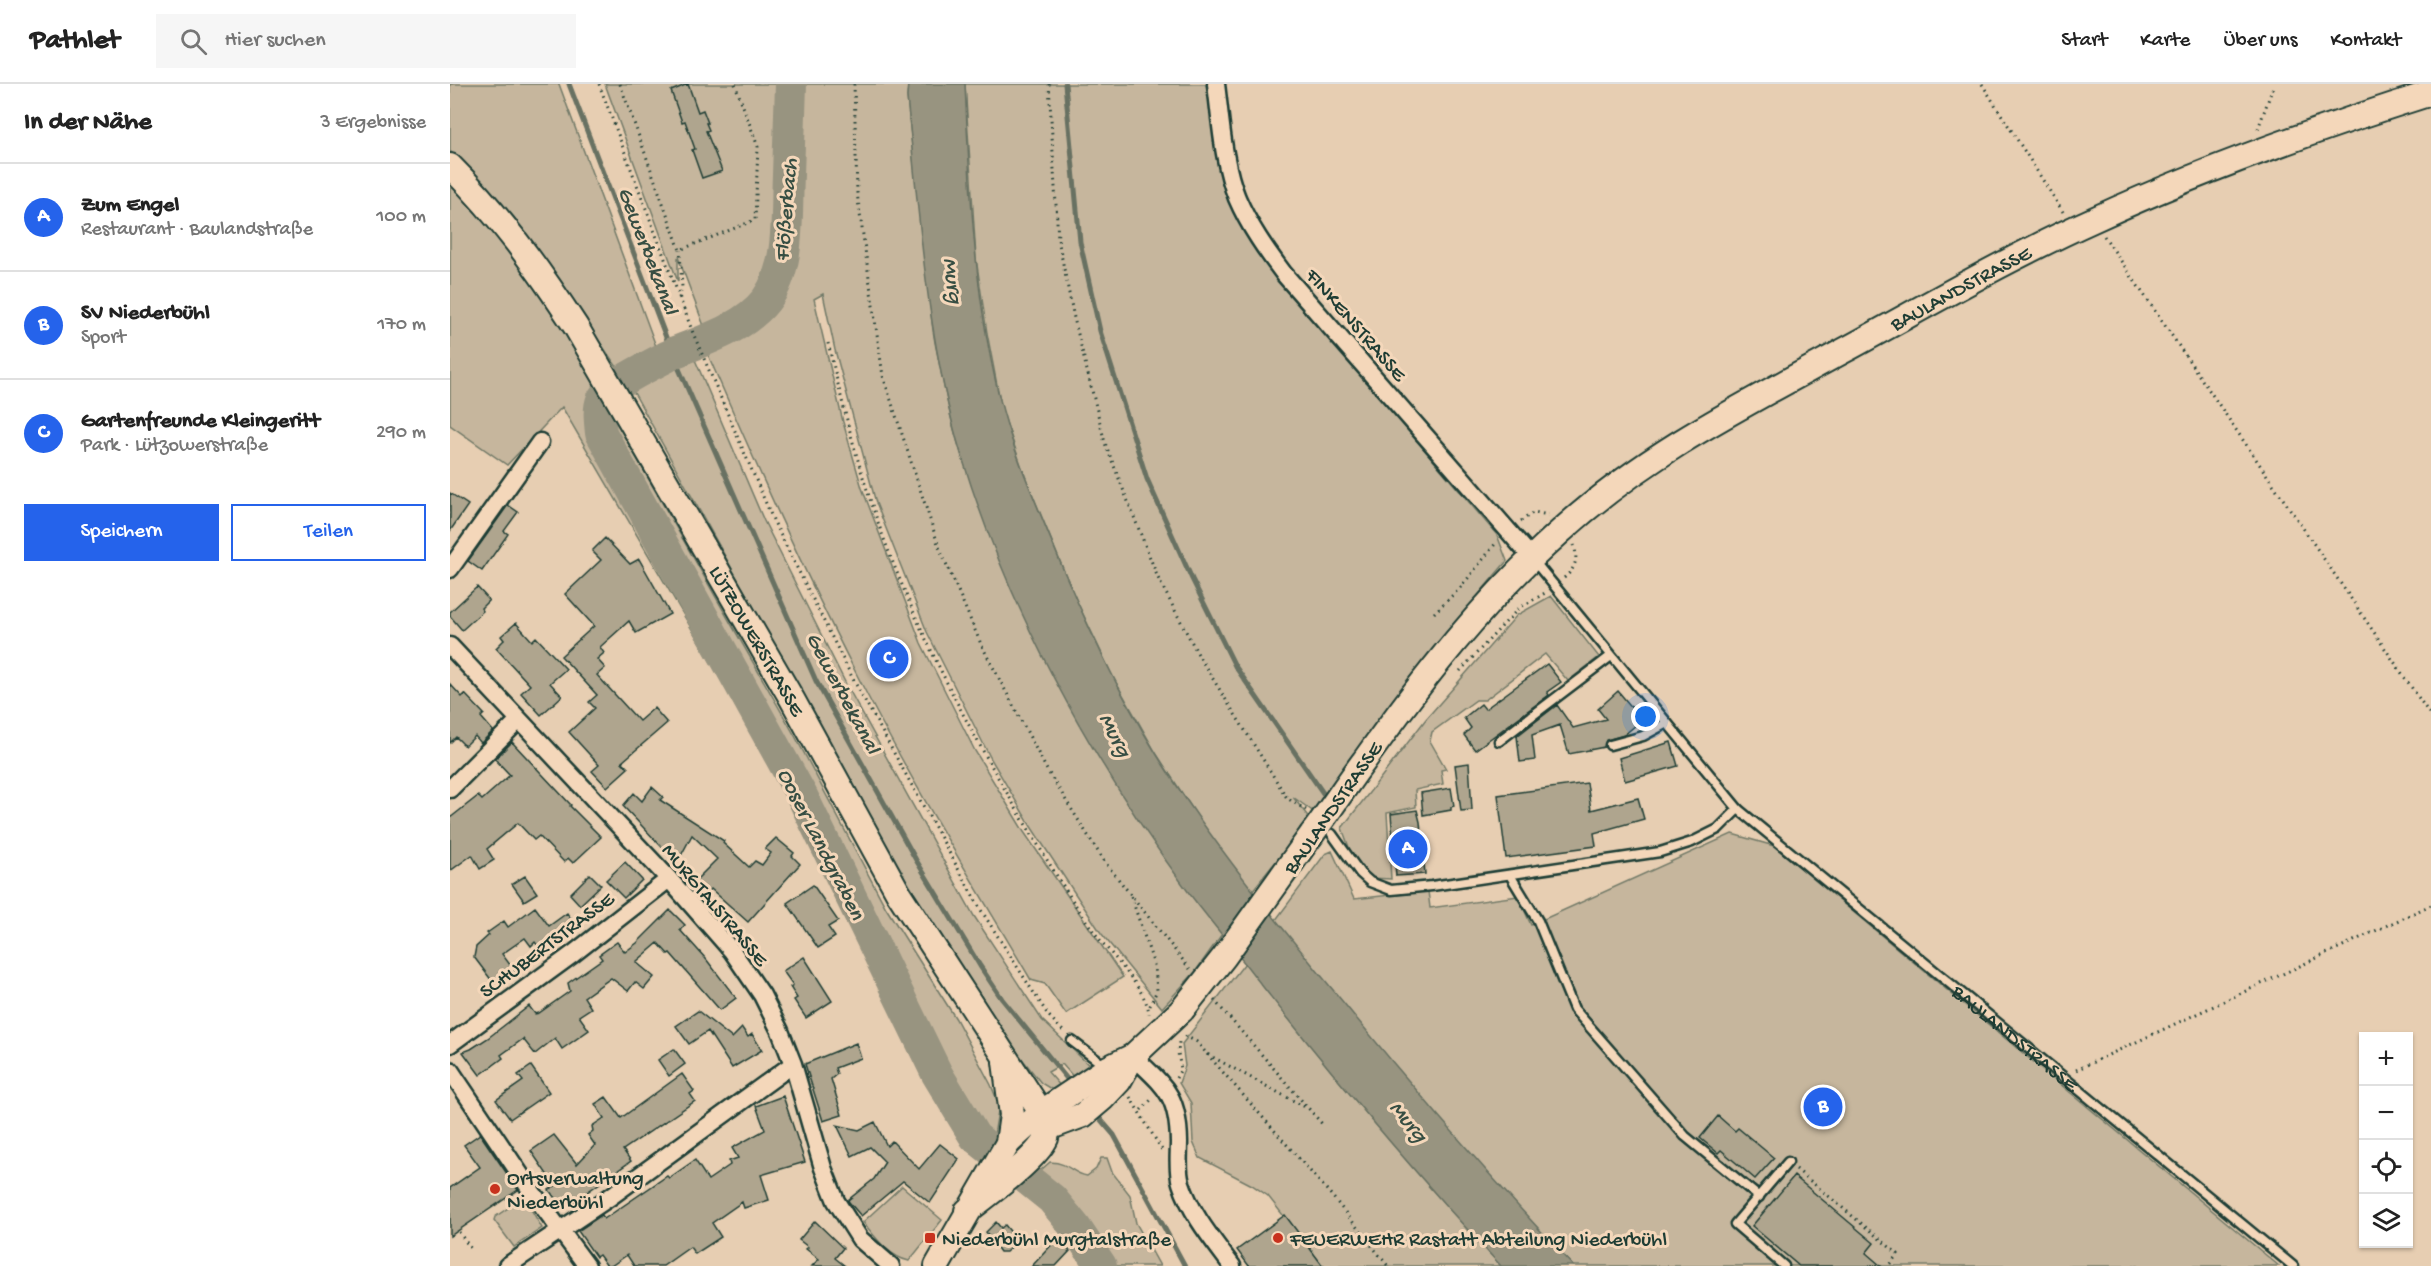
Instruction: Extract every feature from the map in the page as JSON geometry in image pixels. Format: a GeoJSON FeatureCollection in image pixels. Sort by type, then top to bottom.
{"type":"FeatureCollection","features":[{"type":"Feature","properties":{"kind":"street","name":"FINKENSTRASSE"},"geometry":{"type":"LineString","coordinates":[[1216,84],[1229,173],[1237,197],[1256,235],[1284,274],[1506,531],[1532,558]]}},
{"type":"Feature","properties":{"kind":"street","name":"BAULANDSTRASSE"},"geometry":{"type":"LineString","coordinates":[[1045,1120],[1083,1115],[1105,1082],[1133,1056],[1184,1020],[1224,957],[1322,830],[1365,759],[1472,621],[1562,530],[1636,470],[1708,424],[2083,224],[2160,190],[2248,156],[2431,93]]}},
{"type":"Feature","properties":{"kind":"street","name":"LÜTZOWERSTRASSE"},"geometry":{"type":"LineString","coordinates":[[450,166],[507,227],[540,272],[612,388],[792,699],[899,894],[1045,1120]]}},
{"type":"Feature","properties":{"kind":"street"},"geometry":{"type":"LineString","coordinates":[[450,569],[540,442]]}},
{"type":"Feature","properties":{"kind":"street","name":"MURGTALSTRASSE"},"geometry":{"type":"LineString","coordinates":[[450,646],[669,879],[732,951],[757,987],[780,1031],[823,1168],[836,1201],[860,1239],[891,1266]]}},
{"type":"Feature","properties":{"kind":"street"},"geometry":{"type":"LineString","coordinates":[[450,789],[519,720]]}},
{"type":"Feature","properties":{"kind":"street","name":"SCHUBERTSTRASSE"},"geometry":{"type":"LineString","coordinates":[[450,1044],[573,954],[669,879]]}},
{"type":"Feature","properties":{"kind":"street"},"geometry":{"type":"LineString","coordinates":[[1003,1053],[1012,1114],[1004,1160]]}},
{"type":"Feature","properties":{"kind":"street"},"geometry":{"type":"LineString","coordinates":[[1133,1056],[1165,1087],[1173,1100],[1178,1118],[1180,1180],[1189,1205],[1232,1266]]}},
{"type":"Feature","properties":{"kind":"street"},"geometry":{"type":"LineString","coordinates":[[507,1266],[610,1197],[792,1064]]}},
{"type":"Feature","properties":{"kind":"street"},"geometry":{"type":"LineString","coordinates":[[450,1070],[532,1192],[587,1266]]}},
{"type":"Feature","properties":{"kind":"street","name":"BAULANDSTRASSE"},"geometry":{"type":"LineString","coordinates":[[937,1266],[967,1211],[1004,1160],[1069,1094],[1105,1082]]}},
{"type":"Feature","properties":{"kind":"street","name":"BAULANDSTRASSE"},"geometry":{"type":"LineString","coordinates":[[1004,1160],[1026,1161],[1042,1145],[1045,1120]]}},
{"type":"Feature","properties":{"kind":"lane","name":"BAULANDSTRASSE"},"geometry":{"type":"LineString","coordinates":[[1532,558],[1738,809],[2293,1266]]}},
{"type":"Feature","properties":{"kind":"lane"},"geometry":{"type":"LineString","coordinates":[[1499,741],[1611,656]]}},
{"type":"Feature","properties":{"kind":"lane"},"geometry":{"type":"LineString","coordinates":[[1610,746],[1643,736],[1667,723]]}},
{"type":"Feature","properties":{"kind":"lane"},"geometry":{"type":"LineString","coordinates":[[1322,830],[1370,882],[1391,890],[1660,852],[1692,842],[1718,829],[1738,809]]}},
{"type":"Feature","properties":{"kind":"lane"},"geometry":{"type":"LineString","coordinates":[[1510,875],[1538,921],[1574,1009],[1685,1136],[1759,1197]]}},
{"type":"Feature","properties":{"kind":"lane"},"geometry":{"type":"LineString","coordinates":[[1072,1041],[1105,1082]]}},
{"type":"Feature","properties":{"kind":"lane"},"geometry":{"type":"LineString","coordinates":[[1784,1266],[1736,1224],[1788,1162]]}},
{"type":"Feature","properties":{"kind":"path"},"geometry":{"type":"LineString","coordinates":[[599,84],[679,298],[774,522],[853,679],[981,910],[1048,1015],[1072,1041]]}},
{"type":"Feature","properties":{"kind":"path"},"geometry":{"type":"LineString","coordinates":[[620,84],[680,249],[682,288],[679,298]]}},
{"type":"Feature","properties":{"kind":"path"},"geometry":{"type":"LineString","coordinates":[[680,249],[755,220],[758,147],[735,84]]}},
{"type":"Feature","properties":{"kind":"path"},"geometry":{"type":"LineString","coordinates":[[854,84],[857,193],[883,376],[939,547],[981,644],[1047,770],[1104,861],[1194,975]]}},
{"type":"Feature","properties":{"kind":"path"},"geometry":{"type":"LineString","coordinates":[[1049,84],[1058,239],[1074,318],[1105,443],[1158,578],[1200,658],[1287,798],[1322,830]]}},
{"type":"Feature","properties":{"kind":"path"},"geometry":{"type":"LineString","coordinates":[[1982,84],[2431,716]]}},
{"type":"Feature","properties":{"kind":"path"},"geometry":{"type":"LineString","coordinates":[[2248,156],[2274,84]]}},
{"type":"Feature","properties":{"kind":"path"},"geometry":{"type":"LineString","coordinates":[[828,343],[847,421],[872,506],[924,636],[972,733],[1026,826],[1092,929],[1144,996],[1149,1008],[1149,1017]]}},
{"type":"Feature","properties":{"kind":"path"},"geometry":{"type":"LineString","coordinates":[[1434,613],[1461,587],[1506,531]]}},
{"type":"Feature","properties":{"kind":"path"},"geometry":{"type":"LineString","coordinates":[[1130,894],[1155,968],[1157,990],[1155,999],[1149,1008]]}},
{"type":"Feature","properties":{"kind":"path"},"geometry":{"type":"LineString","coordinates":[[2064,1076],[2431,905]]}},
{"type":"Feature","properties":{"kind":"path"},"geometry":{"type":"LineString","coordinates":[[1208,992],[1236,1028],[1323,1125]]}},
{"type":"Feature","properties":{"kind":"path"},"geometry":{"type":"LineString","coordinates":[[1165,1087],[1179,1075],[1181,1069],[1178,1048],[1184,1020]]}},
{"type":"Feature","properties":{"kind":"path"},"geometry":{"type":"LineString","coordinates":[[1181,1034],[1197,1042],[1332,1196],[1388,1266]]}},
{"type":"Feature","properties":{"kind":"path"},"geometry":{"type":"LineString","coordinates":[[1207,1054],[1308,1108]]}},
{"type":"Feature","properties":{"kind":"path"},"geometry":{"type":"LineString","coordinates":[[1140,1111],[1180,1180]]}},
{"type":"Feature","properties":{"kind":"path"},"geometry":{"type":"LineString","coordinates":[[1788,1162],[1898,1254],[1888,1266]]}},
{"type":"Feature","properties":{"kind":"path"},"geometry":{"type":"LineString","coordinates":[[459,1233],[471,1249]]}},
{"type":"Feature","properties":{"kind":"shaded area"},"geometry":{"type":"Polygon","coordinates":[[[450,84],[559,84],[657,349],[617,367],[518,228],[474,175],[450,151],[450,84]]]}},
{"type":"Feature","properties":{"kind":"shaded area"},"geometry":{"type":"Polygon","coordinates":[[[605,84],[787,84],[784,194],[777,255],[771,279],[763,296],[751,309],[707,334],[678,257],[678,282],[605,84]]]}},
{"type":"Feature","properties":{"kind":"shaded area"},"geometry":{"type":"Polygon","coordinates":[[[797,84],[908,84],[907,97],[935,343],[955,432],[986,523],[1040,648],[1105,766],[1181,880],[1222,934],[1195,972],[1162,1008],[1101,933],[1030,825],[991,759],[927,632],[876,503],[835,350],[823,294],[814,299],[843,422],[862,488],[921,643],[975,751],[1024,832],[1123,977],[1066,1014],[1045,984],[1031,980],[897,751],[816,593],[705,348],[757,320],[782,282],[791,245],[797,84]]]}},
{"type":"Feature","properties":{"kind":"shaded area"},"geometry":{"type":"Polygon","coordinates":[[[965,84],[1206,84],[1222,181],[1236,218],[1265,263],[1497,535],[1507,561],[1432,654],[1318,815],[1293,797],[1310,819],[1252,891],[1208,833],[1156,753],[1113,677],[1073,593],[1025,476],[1002,411],[987,333],[976,258],[965,84]]]}},
{"type":"Feature","properties":{"kind":"shaded area"},"geometry":{"type":"Polygon","coordinates":[[[450,184],[512,254],[562,327],[795,736],[886,908],[956,1019],[999,1105],[993,1141],[984,1158],[953,1124],[864,950],[815,840],[562,407],[507,465],[450,425],[450,184]]]}},
{"type":"Feature","properties":{"kind":"shaded area"},"geometry":{"type":"Polygon","coordinates":[[[693,355],[764,521],[846,684],[974,916],[1042,1020],[1094,1070],[1077,1081],[1062,1064],[1048,1072],[1063,1089],[1051,1089],[1041,1083],[966,979],[922,910],[633,391],[693,355]]]}},
{"type":"Feature","properties":{"kind":"shaded area"},"geometry":{"type":"Polygon","coordinates":[[[1551,596],[1599,657],[1568,681],[1545,654],[1485,700],[1476,700],[1432,732],[1430,741],[1446,769],[1441,770],[1443,784],[1415,790],[1416,807],[1387,813],[1391,879],[1371,878],[1354,861],[1342,828],[1426,719],[1517,615],[1551,596]]]}},
{"type":"Feature","properties":{"kind":"shaded area"},"geometry":{"type":"Polygon","coordinates":[[[1732,834],[1774,846],[2279,1266],[1573,1266],[1491,1178],[1410,1085],[1275,921],[1325,854],[1332,851],[1354,899],[1428,891],[1430,908],[1518,896],[1531,925],[1732,834]]]}},
{"type":"Feature","properties":{"kind":"shaded area"},"geometry":{"type":"Polygon","coordinates":[[[1245,963],[1370,1118],[1501,1266],[1323,1266],[1268,1196],[1200,1158],[1193,1142],[1191,1103],[1179,1083],[1185,1066],[1182,1044],[1245,963]]]}},
{"type":"Feature","properties":{"kind":"shaded area"},"geometry":{"type":"Polygon","coordinates":[[[1101,1158],[1107,1158],[1112,1172],[1130,1195],[1136,1223],[1160,1266],[1109,1266],[1071,1209],[1032,1178],[1050,1162],[1062,1164],[1087,1176],[1096,1169],[1101,1158]]]}},
{"type":"Feature","properties":{"kind":"shaded area"},"geometry":{"type":"Polygon","coordinates":[[[902,1186],[942,1220],[909,1261],[889,1251],[863,1222],[902,1186]]]}},
{"type":"Feature","properties":{"kind":"shaded area"},"geometry":{"type":"Polygon","coordinates":[[[524,1197],[542,1228],[514,1247],[494,1220],[524,1197]]]}},
{"type":"Feature","properties":{"kind":"water","name":"Murg"},"geometry":{"type":"Polygon","coordinates":[[[908,84],[965,84],[975,249],[986,331],[1003,411],[1025,476],[1074,595],[1113,677],[1142,729],[1200,819],[1294,942],[1427,1103],[1573,1266],[1501,1266],[1406,1161],[1197,904],[1120,792],[1088,739],[1058,685],[1004,573],[962,457],[950,414],[932,324],[920,233],[907,97],[908,84]]]}},
{"type":"Feature","properties":{"kind":"building"},"geometry":{"type":"Polygon","coordinates":[[[688,84],[698,112],[703,110],[709,130],[706,131],[722,171],[702,178],[692,150],[695,149],[671,91],[688,84]]]}},
{"type":"Feature","properties":{"kind":"building"},"geometry":{"type":"Polygon","coordinates":[[[450,493],[468,505],[450,531],[450,493]]]}},
{"type":"Feature","properties":{"kind":"building"},"geometry":{"type":"Polygon","coordinates":[[[508,505],[518,512],[504,531],[508,534],[482,571],[468,561],[508,505]]]}},
{"type":"Feature","properties":{"kind":"building"},"geometry":{"type":"Polygon","coordinates":[[[605,538],[630,564],[639,559],[670,614],[636,633],[629,621],[600,647],[604,653],[597,659],[605,668],[597,675],[639,721],[654,708],[667,723],[622,762],[628,768],[607,787],[592,771],[599,765],[569,732],[595,708],[589,702],[597,695],[561,656],[594,626],[565,594],[601,560],[592,551],[605,538]]]}},
{"type":"Feature","properties":{"kind":"building"},"geometry":{"type":"Polygon","coordinates":[[[477,587],[489,600],[481,608],[483,611],[462,630],[450,616],[450,612],[477,587]]]}},
{"type":"Feature","properties":{"kind":"building"},"geometry":{"type":"Polygon","coordinates":[[[516,623],[532,641],[536,637],[566,669],[550,683],[562,696],[541,715],[521,693],[530,685],[496,648],[504,640],[501,636],[516,623]]]}},
{"type":"Feature","properties":{"kind":"building"},"geometry":{"type":"Polygon","coordinates":[[[1547,664],[1561,682],[1547,692],[1549,695],[1475,750],[1464,735],[1471,728],[1464,718],[1481,704],[1485,709],[1547,664]]]}},
{"type":"Feature","properties":{"kind":"building"},"geometry":{"type":"Polygon","coordinates":[[[450,684],[462,697],[465,694],[484,714],[481,717],[493,731],[481,743],[475,736],[465,746],[456,737],[450,743],[450,684]]]}},
{"type":"Feature","properties":{"kind":"building"},"geometry":{"type":"Polygon","coordinates":[[[1618,691],[1640,717],[1633,722],[1636,725],[1624,735],[1606,740],[1604,747],[1569,754],[1560,725],[1532,735],[1535,760],[1520,762],[1517,736],[1557,705],[1573,728],[1606,719],[1598,709],[1618,691]]]}},
{"type":"Feature","properties":{"kind":"building"},"geometry":{"type":"Polygon","coordinates":[[[512,742],[601,837],[573,863],[568,858],[564,862],[539,836],[534,840],[518,823],[487,849],[494,860],[480,869],[472,855],[450,871],[450,818],[478,796],[482,800],[510,775],[495,759],[512,742]]]}},
{"type":"Feature","properties":{"kind":"building"},"geometry":{"type":"Polygon","coordinates":[[[1671,742],[1678,766],[1625,781],[1619,758],[1671,742]]]}},
{"type":"Feature","properties":{"kind":"building"},"geometry":{"type":"Polygon","coordinates":[[[1469,763],[1472,810],[1461,811],[1455,765],[1469,763]]]}},
{"type":"Feature","properties":{"kind":"building"},"geometry":{"type":"Polygon","coordinates":[[[1587,783],[1591,810],[1638,798],[1644,819],[1594,833],[1596,846],[1506,858],[1498,795],[1587,783]]]}},
{"type":"Feature","properties":{"kind":"building"},"geometry":{"type":"Polygon","coordinates":[[[652,787],[663,797],[660,800],[724,841],[723,843],[749,867],[755,861],[762,865],[771,853],[765,849],[776,838],[794,853],[792,856],[800,864],[748,922],[711,889],[707,893],[695,881],[717,859],[692,835],[677,863],[623,806],[634,793],[642,801],[652,787]]]}},
{"type":"Feature","properties":{"kind":"building"},"geometry":{"type":"Polygon","coordinates":[[[1451,788],[1454,806],[1451,810],[1423,815],[1421,793],[1451,788]]]}},
{"type":"Feature","properties":{"kind":"building"},"geometry":{"type":"Polygon","coordinates":[[[1417,810],[1425,874],[1396,876],[1391,814],[1417,810]]]}},
{"type":"Feature","properties":{"kind":"building"},"geometry":{"type":"Polygon","coordinates":[[[625,862],[642,880],[624,898],[606,880],[625,862]]]}},
{"type":"Feature","properties":{"kind":"building"},"geometry":{"type":"Polygon","coordinates":[[[590,874],[601,885],[580,905],[570,894],[590,874]]]}},
{"type":"Feature","properties":{"kind":"building"},"geometry":{"type":"Polygon","coordinates":[[[525,876],[537,893],[524,901],[512,884],[525,876]]]}},
{"type":"Feature","properties":{"kind":"building"},"geometry":{"type":"Polygon","coordinates":[[[813,885],[838,921],[828,927],[835,937],[818,948],[787,903],[813,885]]]}},
{"type":"Feature","properties":{"kind":"building"},"geometry":{"type":"Polygon","coordinates":[[[535,907],[549,926],[567,913],[576,927],[543,952],[535,942],[531,946],[525,938],[502,954],[519,977],[506,977],[495,985],[474,957],[476,947],[489,935],[487,933],[504,921],[508,927],[535,907]]]}},
{"type":"Feature","properties":{"kind":"building"},"geometry":{"type":"Polygon","coordinates":[[[670,910],[685,925],[680,930],[736,998],[720,1010],[670,953],[668,954],[658,943],[636,962],[654,977],[644,989],[635,982],[628,991],[611,978],[584,997],[591,1008],[579,1016],[589,1030],[562,1049],[555,1038],[535,1054],[523,1039],[501,1055],[503,1058],[480,1075],[463,1052],[488,1038],[529,1006],[535,1014],[539,1013],[570,991],[568,983],[602,959],[599,955],[617,942],[625,952],[670,910]]]}},
{"type":"Feature","properties":{"kind":"building"},"geometry":{"type":"Polygon","coordinates":[[[804,957],[832,1001],[806,1018],[794,1000],[797,998],[790,987],[793,985],[783,971],[804,957]]]}},
{"type":"Feature","properties":{"kind":"building"},"geometry":{"type":"Polygon","coordinates":[[[698,1011],[732,1038],[742,1028],[748,1037],[752,1034],[762,1050],[732,1068],[708,1031],[689,1044],[676,1026],[698,1011]]]}},
{"type":"Feature","properties":{"kind":"building"},"geometry":{"type":"Polygon","coordinates":[[[856,1043],[861,1058],[835,1068],[837,1074],[831,1079],[842,1115],[823,1121],[805,1064],[856,1043]]]}},
{"type":"Feature","properties":{"kind":"building"},"geometry":{"type":"Polygon","coordinates":[[[674,1049],[685,1064],[669,1076],[658,1060],[674,1049]]]}},
{"type":"Feature","properties":{"kind":"building"},"geometry":{"type":"Polygon","coordinates":[[[531,1066],[549,1092],[510,1119],[496,1100],[523,1081],[518,1075],[531,1066]]]}},
{"type":"Feature","properties":{"kind":"building"},"geometry":{"type":"Polygon","coordinates":[[[682,1074],[694,1091],[690,1094],[695,1101],[623,1150],[631,1161],[563,1209],[549,1190],[555,1186],[531,1151],[554,1135],[577,1164],[595,1145],[588,1135],[593,1131],[592,1126],[604,1118],[595,1104],[606,1097],[621,1118],[682,1074]]]}},
{"type":"Feature","properties":{"kind":"building"},"geometry":{"type":"Polygon","coordinates":[[[783,1096],[805,1162],[761,1175],[769,1200],[744,1208],[742,1202],[712,1223],[721,1237],[695,1254],[690,1247],[663,1266],[634,1266],[627,1255],[611,1266],[607,1266],[599,1255],[596,1257],[578,1231],[602,1215],[604,1219],[667,1176],[669,1178],[695,1160],[708,1180],[730,1165],[729,1161],[738,1158],[732,1148],[765,1130],[756,1106],[783,1096]]]}},
{"type":"Feature","properties":{"kind":"building"},"geometry":{"type":"Polygon","coordinates":[[[1718,1116],[1735,1131],[1738,1128],[1774,1158],[1755,1179],[1721,1150],[1718,1153],[1700,1138],[1718,1116]]]}},
{"type":"Feature","properties":{"kind":"building"},"geometry":{"type":"Polygon","coordinates":[[[875,1122],[887,1146],[892,1141],[919,1169],[940,1144],[959,1159],[930,1203],[903,1181],[861,1216],[849,1202],[848,1200],[874,1179],[885,1162],[870,1147],[852,1156],[837,1125],[859,1130],[875,1122]]]}},
{"type":"Feature","properties":{"kind":"building"},"geometry":{"type":"Polygon","coordinates":[[[480,1134],[518,1190],[450,1236],[450,1188],[480,1167],[464,1145],[480,1134]]]}},
{"type":"Feature","properties":{"kind":"building"},"geometry":{"type":"Polygon","coordinates":[[[1794,1176],[1874,1243],[1866,1253],[1881,1266],[1799,1266],[1752,1226],[1794,1176]]]}},
{"type":"Feature","properties":{"kind":"building","name":"FEUERWEHR Rastatt Abteilung Niederbühl"},"geometry":{"type":"Polygon","coordinates":[[[1285,1215],[1323,1266],[1249,1266],[1237,1250],[1285,1215]]]}},
{"type":"Feature","properties":{"kind":"building"},"geometry":{"type":"Polygon","coordinates":[[[815,1221],[843,1248],[835,1258],[845,1266],[812,1266],[819,1259],[799,1240],[815,1221]]]}},
{"type":"Feature","properties":{"kind":"building"},"geometry":{"type":"Polygon","coordinates":[[[996,1222],[1001,1228],[1005,1225],[1018,1241],[1006,1252],[1000,1252],[986,1232],[996,1222]]]}},
{"type":"Feature","properties":{"kind":"building"},"geometry":{"type":"Polygon","coordinates":[[[1057,1239],[1070,1251],[1056,1266],[1032,1266],[1057,1239]]]}},
{"type":"Feature","properties":{"kind":"waterway","name":"Gewerbekanal"},"geometry":{"type":"LineString","coordinates":[[569,84],[672,353],[816,681],[916,860],[980,966],[1002,999],[1072,1085]]}},
{"type":"Feature","properties":{"kind":"waterway","name":"Flößerbach"},"geometry":{"type":"LineString","coordinates":[[675,352],[724,332],[747,318],[766,300],[774,287],[780,272],[786,240],[791,84]]}},
{"type":"Feature","properties":{"kind":"waterway"},"geometry":{"type":"LineString","coordinates":[[1065,84],[1080,242],[1100,331],[1147,479],[1192,579],[1235,666],[1325,796]]}},
{"type":"Feature","properties":{"kind":"waterway","name":"Ooser Landgraben"},"geometry":{"type":"LineString","coordinates":[[668,356],[622,381],[606,394],[600,408],[601,433],[802,796],[937,1074],[975,1137],[1052,1199],[1075,1227],[1101,1266]]}},
{"type":"Feature","properties":{"kind":"waterway","name":"Ooser Landgraben"},"geometry":{"type":"LineString","coordinates":[[597,418],[600,414]]}},
{"type":"Feature","properties":{"kind":"waterway","name":"Gewerbekanal"},"geometry":{"type":"LineString","coordinates":[[1095,1113],[1114,1135],[1185,1266]]}},
{"type":"Feature","properties":{"kind":"place","name":"Gartenfreunde Kleingeritt"},"geometry":{"type":"Point","coordinates":[889,659]}},
{"type":"Feature","properties":{"kind":"place","name":"Zum Engel"},"geometry":{"type":"Point","coordinates":[1408,849]}},
{"type":"Feature","properties":{"kind":"place","name":"SV Niederbühl"},"geometry":{"type":"Point","coordinates":[1823,1107]}},
{"type":"Feature","properties":{"kind":"place","name":"Ortsverwaltung Niederbühl"},"geometry":{"type":"Point","coordinates":[495,1189]}},
{"type":"Feature","properties":{"kind":"place","name":"Niederbühl Murgtalstraße"},"geometry":{"type":"Point","coordinates":[930,1238]}},
{"type":"Feature","properties":{"kind":"place","name":"FEUERWEHR Rastatt Abteilung Niederbühl"},"geometry":{"type":"Point","coordinates":[1278,1238]}}]}
